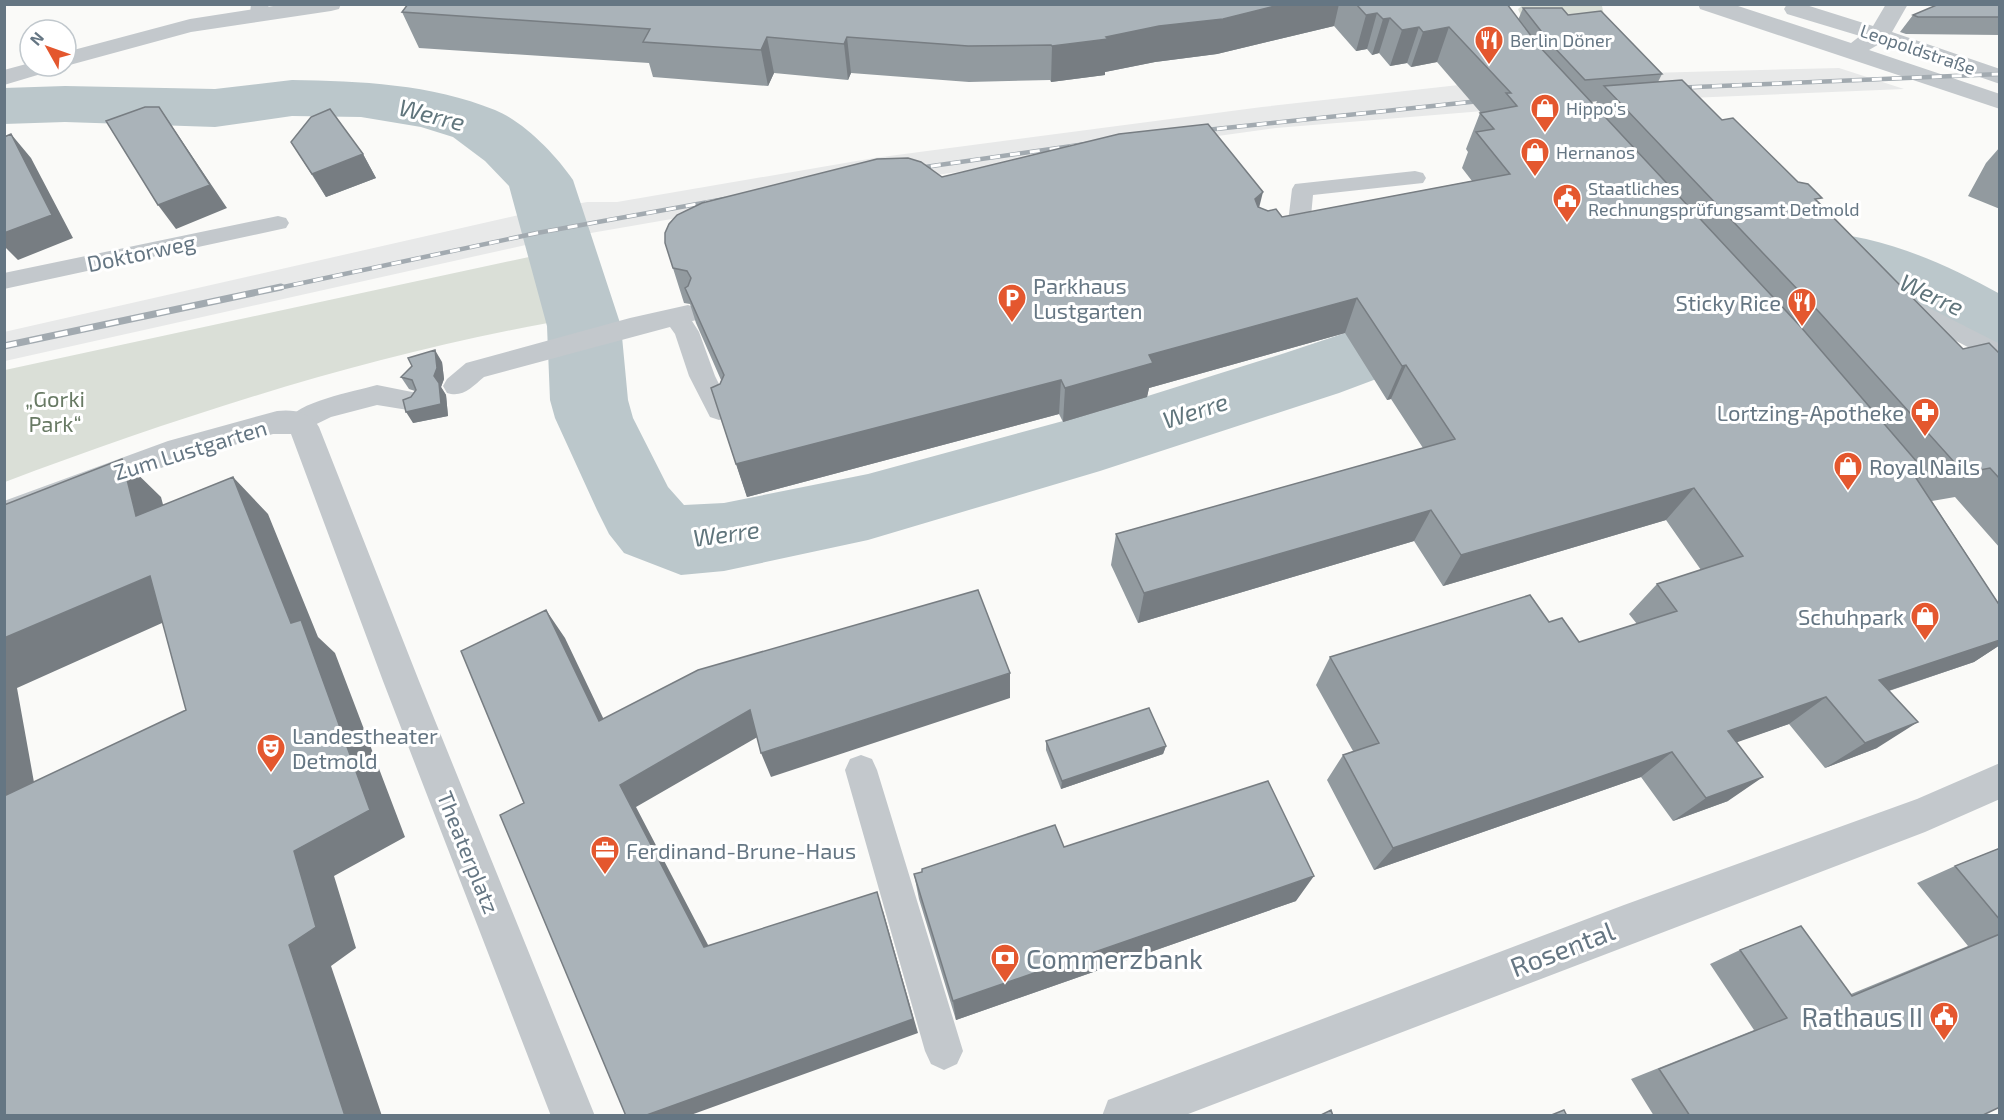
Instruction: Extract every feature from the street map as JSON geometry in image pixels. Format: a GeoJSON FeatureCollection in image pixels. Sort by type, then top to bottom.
{"type":"FeatureCollection","features":[{"type":"Feature","properties":{"kind":"street"},"geometry":{"type":"LineString","coordinates":[[78,56],[260,9],[331,4]]}},
{"type":"Feature","properties":{"kind":"street","name":"Leopoldstraße"},"geometry":{"type":"LineString","coordinates":[[1708,4],[1845,48],[2000,102]]}},
{"type":"Feature","properties":{"kind":"street","name":"Leopoldstraße"},"geometry":{"type":"LineString","coordinates":[[1779,4],[1842,13],[1879,35],[2000,77]]}},
{"type":"Feature","properties":{"kind":"street"},"geometry":{"type":"LineString","coordinates":[[1842,13],[1836,29],[1838,39],[1845,48],[1858,46],[1879,35],[1896,4]]}},
{"type":"Feature","properties":{"kind":"street","name":"Zum Lustgarten"},"geometry":{"type":"LineString","coordinates":[[4,514],[179,449],[273,423],[288,421],[298,423]]}},
{"type":"Feature","properties":{"kind":"street","name":"Theaterplatz"},"geometry":{"type":"LineString","coordinates":[[298,423],[309,436],[397,670],[573,1116]]}},
{"type":"Feature","properties":{"kind":"street","name":"Rosental"},"geometry":{"type":"LineString","coordinates":[[1124,1116],[1624,925],[1925,814],[2000,780]]}},
{"type":"Feature","properties":{"kind":"lane"},"geometry":{"type":"LineString","coordinates":[[1260,236],[1299,227],[1304,189],[1415,178]]}},
{"type":"Feature","properties":{"kind":"lane","name":"Doktorweg"},"geometry":{"type":"LineString","coordinates":[[4,280],[278,223]]}},
{"type":"Feature","properties":{"kind":"lane"},"geometry":{"type":"LineString","coordinates":[[1894,298],[2000,355]]}},
{"type":"Feature","properties":{"kind":"lane"},"geometry":{"type":"LineString","coordinates":[[459,374],[682,315],[702,376],[718,410]]}},
{"type":"Feature","properties":{"kind":"lane","name":"Zum Lustgarten"},"geometry":{"type":"LineString","coordinates":[[298,423],[323,410],[406,388]]}},
{"type":"Feature","properties":{"kind":"lane"},"geometry":{"type":"LineString","coordinates":[[861,770],[944,1051]]}},
{"type":"Feature","properties":{"kind":"shaded area"},"geometry":{"type":"Polygon","coordinates":[[[1839,68],[1904,89],[1592,102],[1276,128],[885,182],[539,242],[5,361],[4,332],[532,212],[587,202],[617,202],[874,158],[1262,107],[1504,80],[1573,75],[1839,68]]]}},
{"type":"Feature","properties":{"kind":"green space"},"geometry":{"type":"Polygon","coordinates":[[[1524,4],[1602,6],[1607,29],[1528,31],[1518,9],[1524,4]]]}},
{"type":"Feature","properties":{"kind":"green space","name":"„Gorki Park“"},"geometry":{"type":"Polygon","coordinates":[[[529,257],[548,323],[409,353],[341,371],[138,434],[5,482],[5,370],[529,257]]]}},
{"type":"Feature","properties":{"kind":"building"},"geometry":{"type":"Polygon","coordinates":[[[408,4],[1283,4],[1223,19],[1159,26],[1106,37],[1108,39],[1052,46],[968,46],[847,37],[844,44],[767,37],[761,50],[643,42],[650,29],[402,12],[408,4]]]}},
{"type":"Feature","properties":{"kind":"building"},"geometry":{"type":"Polygon","coordinates":[[[1356,4],[1507,4],[1538,45],[1800,326],[1929,476],[1916,478],[2000,606],[2000,640],[1879,680],[1918,722],[1865,743],[1826,697],[1728,731],[1763,777],[1706,798],[1672,752],[1393,848],[1343,755],[1379,743],[1330,657],[1530,595],[1549,622],[1562,618],[1579,642],[1677,611],[1657,584],[1743,556],[1694,488],[1461,555],[1431,510],[1144,593],[1116,534],[1455,439],[1406,365],[1402,366],[1357,298],[1149,355],[1153,363],[1065,388],[1061,380],[736,464],[711,388],[720,384],[724,375],[685,288],[691,278],[687,271],[673,268],[665,243],[665,233],[677,215],[702,203],[877,159],[908,158],[921,162],[942,177],[1119,134],[1208,124],[1263,192],[1255,199],[1258,207],[1268,211],[1276,209],[1282,217],[1510,174],[1476,132],[1494,129],[1480,113],[1517,106],[1506,93],[1511,93],[1449,27],[1423,32],[1419,27],[1402,30],[1390,18],[1383,19],[1377,13],[1366,15],[1356,4]]]}},
{"type":"Feature","properties":{"kind":"building"},"geometry":{"type":"Polygon","coordinates":[[[1939,4],[2000,4],[2000,17],[1918,17],[1913,15],[1939,4]]]}},
{"type":"Feature","properties":{"kind":"building"},"geometry":{"type":"Polygon","coordinates":[[[1523,8],[1562,8],[1568,15],[1601,11],[1662,74],[1585,80],[1552,45],[1523,8]]]}},
{"type":"Feature","properties":{"kind":"building"},"geometry":{"type":"Polygon","coordinates":[[[1682,80],[1722,120],[1733,118],[1798,182],[1808,184],[1822,198],[1815,199],[1963,349],[1989,343],[2000,354],[2000,479],[1990,468],[1964,473],[1820,313],[1604,86],[1682,80]]]}},
{"type":"Feature","properties":{"kind":"building"},"geometry":{"type":"Polygon","coordinates":[[[145,107],[159,107],[210,185],[158,205],[106,121],[145,107]]]}},
{"type":"Feature","properties":{"kind":"building"},"geometry":{"type":"Polygon","coordinates":[[[330,109],[363,154],[312,174],[291,142],[311,117],[330,109]]]}},
{"type":"Feature","properties":{"kind":"building"},"geometry":{"type":"Polygon","coordinates":[[[11,134],[52,215],[4,233],[4,137],[11,134]]]}},
{"type":"Feature","properties":{"kind":"building"},"geometry":{"type":"Polygon","coordinates":[[[435,350],[437,368],[434,376],[439,383],[441,404],[406,412],[403,400],[411,397],[416,390],[412,380],[401,377],[412,366],[408,358],[435,350]]]}},
{"type":"Feature","properties":{"kind":"building","name":"Landestheater Detmold"},"geometry":{"type":"Polygon","coordinates":[[[122,459],[136,516],[233,477],[291,623],[301,620],[370,810],[294,851],[316,927],[289,945],[345,1116],[4,1116],[4,796],[186,710],[150,576],[4,638],[4,505],[122,459]]]}},
{"type":"Feature","properties":{"kind":"building","name":"Ferdinand-Brune-Haus"},"geometry":{"type":"Polygon","coordinates":[[[978,590],[1010,673],[761,753],[750,710],[620,785],[704,947],[877,892],[913,1019],[644,1116],[626,1116],[500,815],[524,803],[461,651],[546,610],[599,721],[698,670],[978,590]]]}},
{"type":"Feature","properties":{"kind":"building"},"geometry":{"type":"Polygon","coordinates":[[[1149,708],[1166,746],[1062,781],[1046,741],[1149,708]]]}},
{"type":"Feature","properties":{"kind":"building"},"geometry":{"type":"Polygon","coordinates":[[[1268,781],[1314,876],[953,1001],[914,874],[922,872],[922,869],[1055,825],[1064,847],[1268,781]]]}},
{"type":"Feature","properties":{"kind":"building"},"geometry":{"type":"Polygon","coordinates":[[[2000,848],[2000,920],[1955,866],[2000,848]]]}},
{"type":"Feature","properties":{"kind":"building"},"geometry":{"type":"Polygon","coordinates":[[[1801,926],[1852,996],[2000,934],[2000,1107],[1981,1116],[1690,1116],[1659,1069],[1787,1018],[1740,950],[1801,926]]]}},
{"type":"Feature","properties":{"kind":"building"},"geometry":{"type":"Polygon","coordinates":[[[1331,1110],[1333,1116],[1319,1116],[1331,1110]]]}},
{"type":"Feature","properties":{"kind":"building"},"geometry":{"type":"Polygon","coordinates":[[[1564,1110],[1567,1116],[1549,1116],[1564,1110]]]}},
{"type":"Feature","properties":{"kind":"waterway","name":"Werre"},"geometry":{"type":"LineString","coordinates":[[4,106],[65,104],[215,108],[292,98],[361,99],[432,110],[475,124],[508,147],[540,180],[584,326],[589,400],[594,418],[638,510],[654,529],[681,540],[724,537],[868,507],[1100,441],[1312,373],[1438,328],[1472,319]]}},
{"type":"Feature","properties":{"kind":"waterway","name":"Werre"},"geometry":{"type":"LineString","coordinates":[[1770,257],[1826,256],[1878,267],[1941,294],[2000,328]]}},
{"type":"Feature","properties":{"kind":"railway"},"geometry":{"type":"LineString","coordinates":[[1672,88],[2000,74]]}},
{"type":"Feature","properties":{"kind":"railway"},"geometry":{"type":"LineString","coordinates":[[1197,131],[1489,100]]}},
{"type":"Feature","properties":{"kind":"railway"},"geometry":{"type":"LineString","coordinates":[[911,169],[1086,144]]}},
{"type":"Feature","properties":{"kind":"railway"},"geometry":{"type":"LineString","coordinates":[[274,289],[537,233],[725,199]]}},
{"type":"Feature","properties":{"kind":"railway"},"geometry":{"type":"LineString","coordinates":[[4,346],[281,287]]}},
{"type":"Feature","properties":{"kind":"place","name":"Berlin Döner"},"geometry":{"type":"Point","coordinates":[1489,66]}},
{"type":"Feature","properties":{"kind":"place","name":"Hippo's"},"geometry":{"type":"Point","coordinates":[1545,134]}},
{"type":"Feature","properties":{"kind":"place","name":"Hernanos"},"geometry":{"type":"Point","coordinates":[1535,178]}},
{"type":"Feature","properties":{"kind":"place","name":"Staatliches Rechnungsprüfungsamt Detmold"},"geometry":{"type":"Point","coordinates":[1567,224]}},
{"type":"Feature","properties":{"kind":"place","name":"Parkhaus Lustgarten"},"geometry":{"type":"Point","coordinates":[1012,324]}},
{"type":"Feature","properties":{"kind":"place","name":"Sticky Rice"},"geometry":{"type":"Point","coordinates":[1802,328]}},
{"type":"Feature","properties":{"kind":"place","name":"Lortzing-Apotheke"},"geometry":{"type":"Point","coordinates":[1925,438]}},
{"type":"Feature","properties":{"kind":"place","name":"Royal Nails"},"geometry":{"type":"Point","coordinates":[1848,492]}},
{"type":"Feature","properties":{"kind":"place","name":"Schuhpark"},"geometry":{"type":"Point","coordinates":[1925,642]}},
{"type":"Feature","properties":{"kind":"place","name":"Landestheater Detmold"},"geometry":{"type":"Point","coordinates":[271,774]}},
{"type":"Feature","properties":{"kind":"place","name":"Ferdinand-Brune-Haus"},"geometry":{"type":"Point","coordinates":[605,876]}},
{"type":"Feature","properties":{"kind":"place","name":"Commerzbank"},"geometry":{"type":"Point","coordinates":[1005,984]}},
{"type":"Feature","properties":{"kind":"place","name":"Rathaus II"},"geometry":{"type":"Point","coordinates":[1944,1042]}}]}
